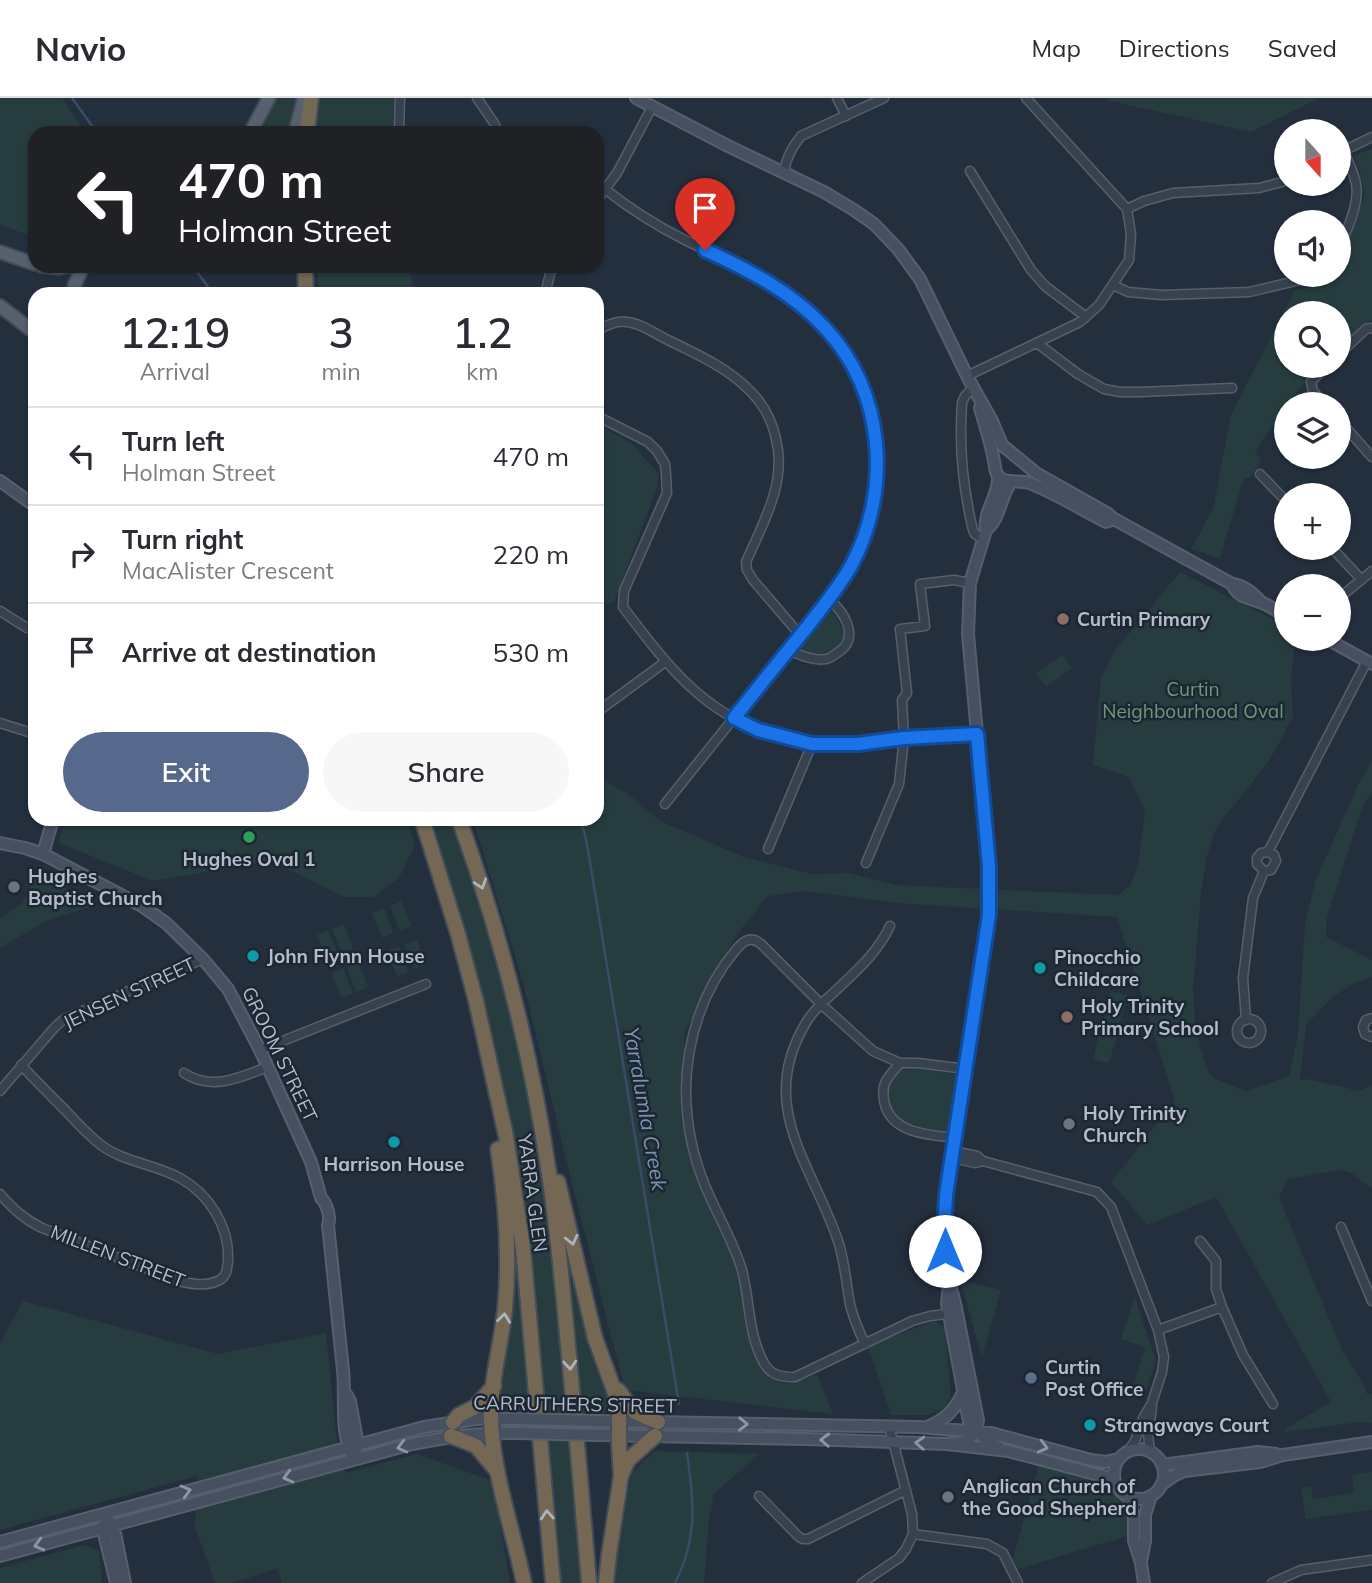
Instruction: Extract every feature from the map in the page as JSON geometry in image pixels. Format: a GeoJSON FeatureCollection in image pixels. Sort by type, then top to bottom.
{"type":"FeatureCollection","features":[{"type":"Feature","properties":{"kind":"highway"},"geometry":{"type":"LineString","coordinates":[[308,126],[311,98]]}},
{"type":"Feature","properties":{"kind":"highway","name":"YARRA GLEN"},"geometry":{"type":"LineString","coordinates":[[424,826],[476,1001],[506,1136],[523,1248],[553,1583]]}},
{"type":"Feature","properties":{"kind":"highway","name":"YARRA GLEN"},"geometry":{"type":"LineString","coordinates":[[461,826],[483,891],[521,1029],[548,1167],[559,1245],[590,1583]]}},
{"type":"Feature","properties":{"kind":"highway"},"geometry":{"type":"LineString","coordinates":[[428,836],[479,1036],[502,1172],[507,1274],[491,1426],[498,1472],[524,1583]]}},
{"type":"Feature","properties":{"kind":"highway"},"geometry":{"type":"LineString","coordinates":[[537,1103],[595,1338],[619,1404],[621,1476],[607,1583]]}},
{"type":"Feature","properties":{"kind":"highway"},"geometry":{"type":"LineString","coordinates":[[608,1375],[625,1401],[657,1429],[628,1460],[621,1476]]}},
{"type":"Feature","properties":{"kind":"highway"},"geometry":{"type":"LineString","coordinates":[[494,1386],[475,1408],[459,1415],[452,1429],[476,1446],[498,1472]]}},
{"type":"Feature","properties":{"kind":"main road"},"geometry":{"type":"LineString","coordinates":[[254,126],[269,98]]}},
{"type":"Feature","properties":{"kind":"main road"},"geometry":{"type":"LineString","coordinates":[[297,126],[304,98]]}},
{"type":"Feature","properties":{"kind":"main road"},"geometry":{"type":"LineString","coordinates":[[629,98],[652,107]]}},
{"type":"Feature","properties":{"kind":"main road"},"geometry":{"type":"LineString","coordinates":[[636,98],[824,192],[874,224],[915,270],[1001,443],[1036,473],[1231,584],[1234,591],[1242,597],[1261,602],[1274,609]]}},
{"type":"Feature","properties":{"kind":"main road"},"geometry":{"type":"LineString","coordinates":[[0,252],[28,262]]}},
{"type":"Feature","properties":{"kind":"main road"},"geometry":{"type":"LineString","coordinates":[[0,306],[28,328]]}},
{"type":"Feature","properties":{"kind":"main road"},"geometry":{"type":"LineString","coordinates":[[975,392],[991,444],[998,488],[987,515],[985,535]]}},
{"type":"Feature","properties":{"kind":"main road"},"geometry":{"type":"LineString","coordinates":[[1008,1451],[986,1441],[968,1422],[948,1283],[944,1233],[946,1195],[989,915],[989,866],[968,634],[970,583],[985,535],[994,521],[1003,495],[1013,480],[1022,472],[1023,466],[1018,457],[1006,454],[1000,456],[996,462],[996,472],[1003,480],[1013,480],[1028,483],[1051,492],[1106,522],[1114,519]]}},
{"type":"Feature","properties":{"kind":"main road"},"geometry":{"type":"LineString","coordinates":[[0,481],[28,501]]}},
{"type":"Feature","properties":{"kind":"main road"},"geometry":{"type":"LineString","coordinates":[[1349,651],[1369,662]]}},
{"type":"Feature","properties":{"kind":"main road"},"geometry":{"type":"LineString","coordinates":[[43,854],[51,826]]}},
{"type":"Feature","properties":{"kind":"main road","name":"GROOM STREET"},"geometry":{"type":"LineString","coordinates":[[0,844],[43,854],[142,906],[166,923],[203,959],[228,989],[297,1128],[311,1162],[321,1198],[326,1202],[345,1392],[343,1404],[354,1460]]}},
{"type":"Feature","properties":{"kind":"main road"},"geometry":{"type":"LineString","coordinates":[[947,1444],[965,1442],[976,1432],[978,1420],[953,1313]]}},
{"type":"Feature","properties":{"kind":"main road","name":"GROOM STREET"},"geometry":{"type":"LineString","coordinates":[[345,1392],[353,1417],[352,1446]]}},
{"type":"Feature","properties":{"kind":"main road"},"geometry":{"type":"LineString","coordinates":[[919,1427],[928,1427],[943,1419],[955,1407],[963,1392]]}},
{"type":"Feature","properties":{"kind":"main road"},"geometry":{"type":"LineString","coordinates":[[353,1417],[362,1429],[374,1437],[382,1438]]}},
{"type":"Feature","properties":{"kind":"main road","name":"CARRUTHERS STREET"},"geometry":{"type":"LineString","coordinates":[[0,1542],[425,1427],[452,1429],[491,1426],[517,1419],[596,1421],[619,1429]]}},
{"type":"Feature","properties":{"kind":"main road","name":"CARRUTHERS STREET"},"geometry":{"type":"LineString","coordinates":[[491,1426],[517,1433],[598,1435],[619,1429],[919,1427],[991,1433],[1091,1460],[1105,1462],[1118,1459]]}},
{"type":"Feature","properties":{"kind":"main road","name":"CARRUTHERS STREET"},"geometry":{"type":"LineString","coordinates":[[109,1533],[137,1518],[354,1460],[452,1429]]}},
{"type":"Feature","properties":{"kind":"main road","name":"CARRUTHERS STREET"},"geometry":{"type":"LineString","coordinates":[[657,1429],[947,1444],[1008,1451],[1114,1479]]}},
{"type":"Feature","properties":{"kind":"main road"},"geometry":{"type":"LineString","coordinates":[[1141,1563],[1145,1541],[1145,1515],[1151,1496],[1175,1475],[1184,1471],[1259,1462],[1283,1455],[1372,1442]]}},
{"type":"Feature","properties":{"kind":"main road"},"geometry":{"type":"LineString","coordinates":[[1151,1496],[1142,1499],[1121,1492],[1114,1479],[1118,1459],[1129,1450],[1138,1448],[1151,1452],[1158,1457],[1162,1465],[1164,1473],[1161,1485]]}},
{"type":"Feature","properties":{"kind":"main road"},"geometry":{"type":"LineString","coordinates":[[1162,1465],[1258,1452],[1283,1455]]}},
{"type":"Feature","properties":{"kind":"main road"},"geometry":{"type":"LineString","coordinates":[[1128,1496],[1134,1518],[1134,1541],[1144,1583]]}},
{"type":"Feature","properties":{"kind":"main road"},"geometry":{"type":"LineString","coordinates":[[117,1583],[109,1533],[120,1509]]}},
{"type":"Feature","properties":{"kind":"main road"},"geometry":{"type":"LineString","coordinates":[[89,1518],[109,1533],[125,1583]]}},
{"type":"Feature","properties":{"kind":"main road"},"geometry":{"type":"LineString","coordinates":[[0,1556],[78,1534],[109,1533]]}},
{"type":"Feature","properties":{"kind":"street"},"geometry":{"type":"LineString","coordinates":[[399,126],[400,98]]}},
{"type":"Feature","properties":{"kind":"street"},"geometry":{"type":"LineString","coordinates":[[477,98],[495,126]]}},
{"type":"Feature","properties":{"kind":"street"},"geometry":{"type":"LineString","coordinates":[[837,98],[846,116]]}},
{"type":"Feature","properties":{"kind":"street"},"geometry":{"type":"LineString","coordinates":[[783,172],[793,146],[801,136],[884,98]]}},
{"type":"Feature","properties":{"kind":"street"},"geometry":{"type":"LineString","coordinates":[[967,376],[1066,330],[1086,317],[1099,305],[1129,260],[1131,234],[1127,209],[1026,98]]}},
{"type":"Feature","properties":{"kind":"street"},"geometry":{"type":"LineString","coordinates":[[652,107],[617,173],[605,189],[639,215],[780,289],[825,328],[862,383],[878,447],[872,513],[850,567],[830,598],[665,804]]}},
{"type":"Feature","properties":{"kind":"street"},"geometry":{"type":"LineString","coordinates":[[1351,147],[1372,137]]}},
{"type":"Feature","properties":{"kind":"street"},"geometry":{"type":"LineString","coordinates":[[970,171],[1031,270],[1045,286],[1086,317]]}},
{"type":"Feature","properties":{"kind":"street"},"geometry":{"type":"LineString","coordinates":[[1351,172],[1357,190],[1351,216]]}},
{"type":"Feature","properties":{"kind":"street"},"geometry":{"type":"LineString","coordinates":[[1127,209],[1173,193],[1259,188],[1274,184]]}},
{"type":"Feature","properties":{"kind":"street"},"geometry":{"type":"LineString","coordinates":[[1113,285],[1128,292],[1162,295],[1249,292],[1274,286]]}},
{"type":"Feature","properties":{"kind":"street"},"geometry":{"type":"LineString","coordinates":[[604,328],[626,321],[640,326],[732,374],[758,400],[773,428],[779,471],[768,512],[746,562],[747,570],[800,635]]}},
{"type":"Feature","properties":{"kind":"street"},"geometry":{"type":"LineString","coordinates":[[1351,343],[1366,329],[1372,328]]}},
{"type":"Feature","properties":{"kind":"street"},"geometry":{"type":"LineString","coordinates":[[1037,343],[1078,374],[1104,388],[1121,392],[1232,388]]}},
{"type":"Feature","properties":{"kind":"street"},"geometry":{"type":"LineString","coordinates":[[975,392],[965,396],[962,403],[962,461],[972,530],[975,534],[985,535]]}},
{"type":"Feature","properties":{"kind":"street"},"geometry":{"type":"LineString","coordinates":[[604,420],[648,442],[665,464],[667,493],[624,591],[623,607],[665,662],[697,694],[713,706],[758,730],[812,744],[858,744],[904,738],[977,734]]}},
{"type":"Feature","properties":{"kind":"street"},"geometry":{"type":"LineString","coordinates":[[1351,433],[1372,457]]}},
{"type":"Feature","properties":{"kind":"street"},"geometry":{"type":"LineString","coordinates":[[1260,474],[1274,488]]}},
{"type":"Feature","properties":{"kind":"street"},"geometry":{"type":"LineString","coordinates":[[1343,560],[1361,579]]}},
{"type":"Feature","properties":{"kind":"street"},"geometry":{"type":"LineString","coordinates":[[1351,588],[1372,571]]}},
{"type":"Feature","properties":{"kind":"street"},"geometry":{"type":"LineString","coordinates":[[866,863],[899,784],[904,738],[902,700],[907,693],[900,629],[925,626],[920,584],[954,580],[970,583]]}},
{"type":"Feature","properties":{"kind":"street"},"geometry":{"type":"LineString","coordinates":[[788,650],[812,659],[828,659],[847,646],[850,636],[848,625],[830,598]]}},
{"type":"Feature","properties":{"kind":"street"},"geometry":{"type":"LineString","coordinates":[[0,611],[28,628]]}},
{"type":"Feature","properties":{"kind":"street"},"geometry":{"type":"LineString","coordinates":[[604,707],[665,662]]}},
{"type":"Feature","properties":{"kind":"street"},"geometry":{"type":"LineString","coordinates":[[1245,1020],[1243,978],[1253,898],[1264,871],[1271,870],[1276,861],[1268,852],[1369,662]]}},
{"type":"Feature","properties":{"kind":"street"},"geometry":{"type":"LineString","coordinates":[[0,723],[28,732]]}},
{"type":"Feature","properties":{"kind":"street"},"geometry":{"type":"LineString","coordinates":[[768,849],[812,744]]}},
{"type":"Feature","properties":{"kind":"street"},"geometry":{"type":"LineString","coordinates":[[865,1344],[851,1306],[839,1245],[830,1217],[791,1129],[787,1114],[787,1075],[791,1054],[808,1018],[867,960],[882,943],[890,926]]}},
{"type":"Feature","properties":{"kind":"street"},"geometry":{"type":"LineString","coordinates":[[953,1313],[912,1321],[795,1377],[782,1377],[771,1372],[764,1363],[752,1328],[743,1274],[736,1251],[698,1166],[687,1115],[686,1088],[688,1052],[702,1006],[730,957],[749,939],[756,940],[873,1051],[900,1063],[966,1069]]}},
{"type":"Feature","properties":{"kind":"street","name":"JENSEN STREET"},"geometry":{"type":"LineString","coordinates":[[0,1091],[64,1019],[203,959]]}},
{"type":"Feature","properties":{"kind":"street"},"geometry":{"type":"LineString","coordinates":[[260,1050],[426,984]]}},
{"type":"Feature","properties":{"kind":"street"},"geometry":{"type":"LineString","coordinates":[[1372,1018],[1364,1022],[1363,1030],[1367,1036],[1372,1037]]}},
{"type":"Feature","properties":{"kind":"street"},"geometry":{"type":"LineString","coordinates":[[900,1063],[886,1082],[883,1092],[888,1115],[896,1124],[908,1130],[955,1138]]}},
{"type":"Feature","properties":{"kind":"street","name":"MILLEN STREET"},"geometry":{"type":"LineString","coordinates":[[0,1194],[23,1218],[42,1228],[178,1281],[196,1285],[209,1284],[227,1273],[228,1256],[224,1230],[209,1203],[197,1190],[180,1178],[103,1147],[90,1137],[22,1065]]}},
{"type":"Feature","properties":{"kind":"street"},"geometry":{"type":"LineString","coordinates":[[184,1073],[203,1082],[224,1082],[267,1067]]}},
{"type":"Feature","properties":{"kind":"street"},"geometry":{"type":"LineString","coordinates":[[952,1154],[976,1156],[983,1161],[1097,1192],[1111,1207],[1158,1330],[1164,1365],[1152,1403],[1129,1450]]}},
{"type":"Feature","properties":{"kind":"street"},"geometry":{"type":"LineString","coordinates":[[1342,1227],[1372,1301]]}},
{"type":"Feature","properties":{"kind":"street"},"geometry":{"type":"LineString","coordinates":[[1200,1241],[1216,1261],[1216,1289],[1242,1354],[1273,1404]]}},
{"type":"Feature","properties":{"kind":"street"},"geometry":{"type":"LineString","coordinates":[[1158,1330],[1222,1307]]}},
{"type":"Feature","properties":{"kind":"street"},"geometry":{"type":"LineString","coordinates":[[1151,1452],[1147,1436],[1152,1403]]}},
{"type":"Feature","properties":{"kind":"street"},"geometry":{"type":"LineString","coordinates":[[862,1583],[899,1558],[913,1534],[912,1514],[889,1426]]}},
{"type":"Feature","properties":{"kind":"street"},"geometry":{"type":"LineString","coordinates":[[759,1496],[799,1537],[808,1539],[906,1490]]}},
{"type":"Feature","properties":{"kind":"street"},"geometry":{"type":"LineString","coordinates":[[913,1534],[987,1544],[1003,1553],[1018,1583]]}},
{"type":"Feature","properties":{"kind":"street"},"geometry":{"type":"LineString","coordinates":[[1272,1583],[1301,1570],[1372,1560]]}},
{"type":"Feature","properties":{"kind":"green space"},"geometry":{"type":"Polygon","coordinates":[[[0,98],[62,98],[81,126],[28,126],[28,235],[0,224],[0,98]]]}},
{"type":"Feature","properties":{"kind":"green space"},"geometry":{"type":"Polygon","coordinates":[[[274,98],[397,98],[396,126],[259,126],[274,98]]]}},
{"type":"Feature","properties":{"kind":"green space"},"geometry":{"type":"Polygon","coordinates":[[[1107,98],[1319,98],[1251,132],[1110,101],[1107,98]]]}},
{"type":"Feature","properties":{"kind":"green space"},"geometry":{"type":"Polygon","coordinates":[[[1372,149],[1372,320],[1351,340],[1351,301],[1289,301],[1295,290],[1310,287],[1351,287],[1351,235],[1365,194],[1353,155],[1372,149]]]}},
{"type":"Feature","properties":{"kind":"green space"},"geometry":{"type":"Polygon","coordinates":[[[317,273],[411,273],[414,287],[318,287],[317,273]]]}},
{"type":"Feature","properties":{"kind":"green space"},"geometry":{"type":"Polygon","coordinates":[[[1274,331],[1274,378],[1310,378],[1297,392],[1274,392],[1274,424],[1255,451],[1261,460],[1251,477],[1243,480],[1220,558],[1191,549],[1213,509],[1231,415],[1274,331]]]}},
{"type":"Feature","properties":{"kind":"green space"},"geometry":{"type":"Polygon","coordinates":[[[604,428],[631,443],[659,474],[657,488],[614,602],[604,606],[604,428]]]}},
{"type":"Feature","properties":{"kind":"green space","name":"Curtin Neighbourhood Oval"},"geometry":{"type":"Polygon","coordinates":[[[1180,572],[1274,620],[1274,651],[1294,651],[1291,681],[1293,717],[1269,761],[1216,828],[1206,860],[1201,893],[1193,989],[1195,1021],[1201,1051],[1210,1075],[1247,1091],[1289,1076],[1298,1034],[1305,924],[1316,879],[1360,781],[1372,761],[1372,792],[1362,808],[1327,917],[1326,937],[1372,960],[1372,977],[1352,984],[1332,998],[1306,1025],[1300,1080],[1308,1079],[1359,1091],[1372,1085],[1372,1189],[1351,1173],[1340,1170],[1287,1179],[1279,1198],[1343,1352],[1367,1394],[1372,1394],[1372,1423],[1359,1422],[1285,1432],[1285,1429],[1331,1402],[1216,1197],[1147,1225],[1111,1182],[1175,1101],[1117,917],[896,903],[805,891],[768,896],[737,934],[685,1031],[682,1109],[696,1171],[740,1276],[760,1366],[776,1378],[796,1382],[817,1374],[833,1414],[625,1390],[524,986],[475,826],[604,826],[604,778],[611,785],[626,792],[660,821],[744,857],[811,874],[849,873],[895,885],[1118,895],[1131,885],[1139,859],[1145,810],[1129,777],[1093,765],[1101,678],[1116,649],[1180,572]]]}},
{"type":"Feature","properties":{"kind":"green space"},"geometry":{"type":"Polygon","coordinates":[[[832,611],[845,640],[826,653],[801,652],[799,648],[832,611]]]}},
{"type":"Feature","properties":{"kind":"green space"},"geometry":{"type":"Polygon","coordinates":[[[1062,655],[1072,668],[1046,687],[1036,673],[1062,655]]]}},
{"type":"Feature","properties":{"kind":"green space"},"geometry":{"type":"Polygon","coordinates":[[[63,826],[408,826],[415,845],[399,878],[374,897],[344,897],[273,864],[261,863],[153,881],[59,843],[63,826]]]}},
{"type":"Feature","properties":{"kind":"green space"},"geometry":{"type":"Polygon","coordinates":[[[429,826],[457,826],[477,883],[521,1052],[519,1053],[540,1161],[554,1261],[581,1583],[558,1583],[509,1120],[489,1026],[429,826]]]}},
{"type":"Feature","properties":{"kind":"green space"},"geometry":{"type":"Polygon","coordinates":[[[37,874],[97,905],[46,921],[0,948],[0,918],[22,904],[37,874]]]}},
{"type":"Feature","properties":{"kind":"green space"},"geometry":{"type":"Polygon","coordinates":[[[402,901],[411,926],[400,931],[390,906],[402,901]]]}},
{"type":"Feature","properties":{"kind":"green space"},"geometry":{"type":"Polygon","coordinates":[[[384,908],[393,933],[382,938],[372,913],[384,908]]]}},
{"type":"Feature","properties":{"kind":"green space"},"geometry":{"type":"Polygon","coordinates":[[[344,924],[353,949],[342,953],[332,929],[344,924]]]}},
{"type":"Feature","properties":{"kind":"green space"},"geometry":{"type":"Polygon","coordinates":[[[328,930],[338,955],[326,959],[317,935],[328,930]]]}},
{"type":"Feature","properties":{"kind":"green space"},"geometry":{"type":"Polygon","coordinates":[[[417,940],[426,965],[415,969],[405,944],[417,940]]]}},
{"type":"Feature","properties":{"kind":"green space"},"geometry":{"type":"Polygon","coordinates":[[[399,947],[408,972],[397,976],[387,951],[399,947]]]}},
{"type":"Feature","properties":{"kind":"green space"},"geometry":{"type":"Polygon","coordinates":[[[358,962],[368,987],[356,992],[347,967],[358,962]]]}},
{"type":"Feature","properties":{"kind":"green space"},"geometry":{"type":"Polygon","coordinates":[[[343,968],[353,993],[341,998],[332,973],[343,968]]]}},
{"type":"Feature","properties":{"kind":"green space"},"geometry":{"type":"Polygon","coordinates":[[[1111,991],[1128,995],[1119,1026],[1103,1022],[1111,991]]]}},
{"type":"Feature","properties":{"kind":"green space"},"geometry":{"type":"Polygon","coordinates":[[[1101,1028],[1118,1032],[1109,1063],[1093,1059],[1101,1028]]]}},
{"type":"Feature","properties":{"kind":"green space"},"geometry":{"type":"Polygon","coordinates":[[[897,1064],[959,1075],[951,1134],[897,1121],[887,1102],[886,1093],[897,1064]]]}},
{"type":"Feature","properties":{"kind":"green space"},"geometry":{"type":"Polygon","coordinates":[[[512,1215],[521,1286],[531,1413],[497,1409],[512,1215]]]}},
{"type":"Feature","properties":{"kind":"green space"},"geometry":{"type":"Polygon","coordinates":[[[569,1250],[615,1412],[582,1414],[569,1250]]]}},
{"type":"Feature","properties":{"kind":"green space"},"geometry":{"type":"Polygon","coordinates":[[[960,1280],[1001,1290],[982,1357],[960,1280]]]}},
{"type":"Feature","properties":{"kind":"green space"},"geometry":{"type":"Polygon","coordinates":[[[1135,1297],[1155,1358],[1145,1393],[1132,1390],[1145,1347],[1121,1339],[1135,1297]]]}},
{"type":"Feature","properties":{"kind":"green space"},"geometry":{"type":"Polygon","coordinates":[[[23,1301],[218,1354],[326,1333],[337,1442],[345,1473],[417,1454],[493,1481],[510,1583],[282,1583],[278,1568],[232,1583],[215,1583],[195,1527],[197,1476],[0,1530],[0,1343],[23,1301]]]}},
{"type":"Feature","properties":{"kind":"green space"},"geometry":{"type":"Polygon","coordinates":[[[934,1321],[945,1327],[951,1397],[943,1409],[927,1415],[891,1415],[868,1346],[934,1321]]]}},
{"type":"Feature","properties":{"kind":"green space"},"geometry":{"type":"Polygon","coordinates":[[[655,1451],[759,1454],[714,1494],[709,1519],[704,1583],[610,1583],[632,1472],[655,1451]]]}},
{"type":"Feature","properties":{"kind":"green space"},"geometry":{"type":"Polygon","coordinates":[[[1039,1464],[1111,1483],[1127,1500],[1131,1535],[1018,1569],[1013,1559],[1039,1464]]]}},
{"type":"Feature","properties":{"kind":"green space"},"geometry":{"type":"Polygon","coordinates":[[[1372,1472],[1372,1510],[1306,1519],[1301,1488],[1314,1486],[1311,1487],[1313,1499],[1354,1493],[1352,1475],[1372,1472]]]}},
{"type":"Feature","properties":{"kind":"green space"},"geometry":{"type":"Polygon","coordinates":[[[84,1545],[99,1550],[102,1583],[0,1583],[0,1568],[84,1545]]]}},
{"type":"Feature","properties":{"kind":"waterway","name":"Yarralumla Creek"},"geometry":{"type":"LineString","coordinates":[[72,98],[92,126]]}},
{"type":"Feature","properties":{"kind":"waterway","name":"Yarralumla Creek"},"geometry":{"type":"LineString","coordinates":[[198,273],[208,287]]}},
{"type":"Feature","properties":{"kind":"waterway","name":"Yarralumla Creek"},"geometry":{"type":"LineString","coordinates":[[582,826],[679,1404]]}},
{"type":"Feature","properties":{"kind":"waterway","name":"Yarralumla Creek"},"geometry":{"type":"LineString","coordinates":[[675,1583],[688,1551],[691,1535],[692,1504],[687,1453]]}},
{"type":"Feature","properties":{"kind":"place","name":"Curtin Primary"},"geometry":{"type":"Point","coordinates":[1063,619]}},
{"type":"Feature","properties":{"kind":"place","name":"Hughes Oval 1"},"geometry":{"type":"Point","coordinates":[249,837]}},
{"type":"Feature","properties":{"kind":"place","name":"Hughes Baptist Church"},"geometry":{"type":"Point","coordinates":[14,887]}},
{"type":"Feature","properties":{"kind":"place","name":"John Flynn House"},"geometry":{"type":"Point","coordinates":[253,956]}},
{"type":"Feature","properties":{"kind":"place","name":"Pinocchio Childcare"},"geometry":{"type":"Point","coordinates":[1040,968]}},
{"type":"Feature","properties":{"kind":"place","name":"Holy Trinity Primary School"},"geometry":{"type":"Point","coordinates":[1067,1017]}},
{"type":"Feature","properties":{"kind":"place","name":"Holy Trinity Church"},"geometry":{"type":"Point","coordinates":[1069,1124]}},
{"type":"Feature","properties":{"kind":"place","name":"Harrison House"},"geometry":{"type":"Point","coordinates":[394,1142]}},
{"type":"Feature","properties":{"kind":"place","name":"Curtin Post Office"},"geometry":{"type":"Point","coordinates":[1031,1378]}},
{"type":"Feature","properties":{"kind":"place","name":"Strangways Court"},"geometry":{"type":"Point","coordinates":[1090,1425]}},
{"type":"Feature","properties":{"kind":"place","name":"Anglican Church of the Good Shepherd"},"geometry":{"type":"Point","coordinates":[948,1497]}},
{"type":"Feature","properties":{"kind":"route"},"geometry":{"type":"LineString","coordinates":[[705,250],[780,289],[825,328],[846,354],[862,383],[878,447],[872,513],[850,567],[830,598],[734,718],[758,730],[812,744],[858,744],[904,738],[977,734],[989,866],[989,915],[946,1195],[945,1251]]}}]}
